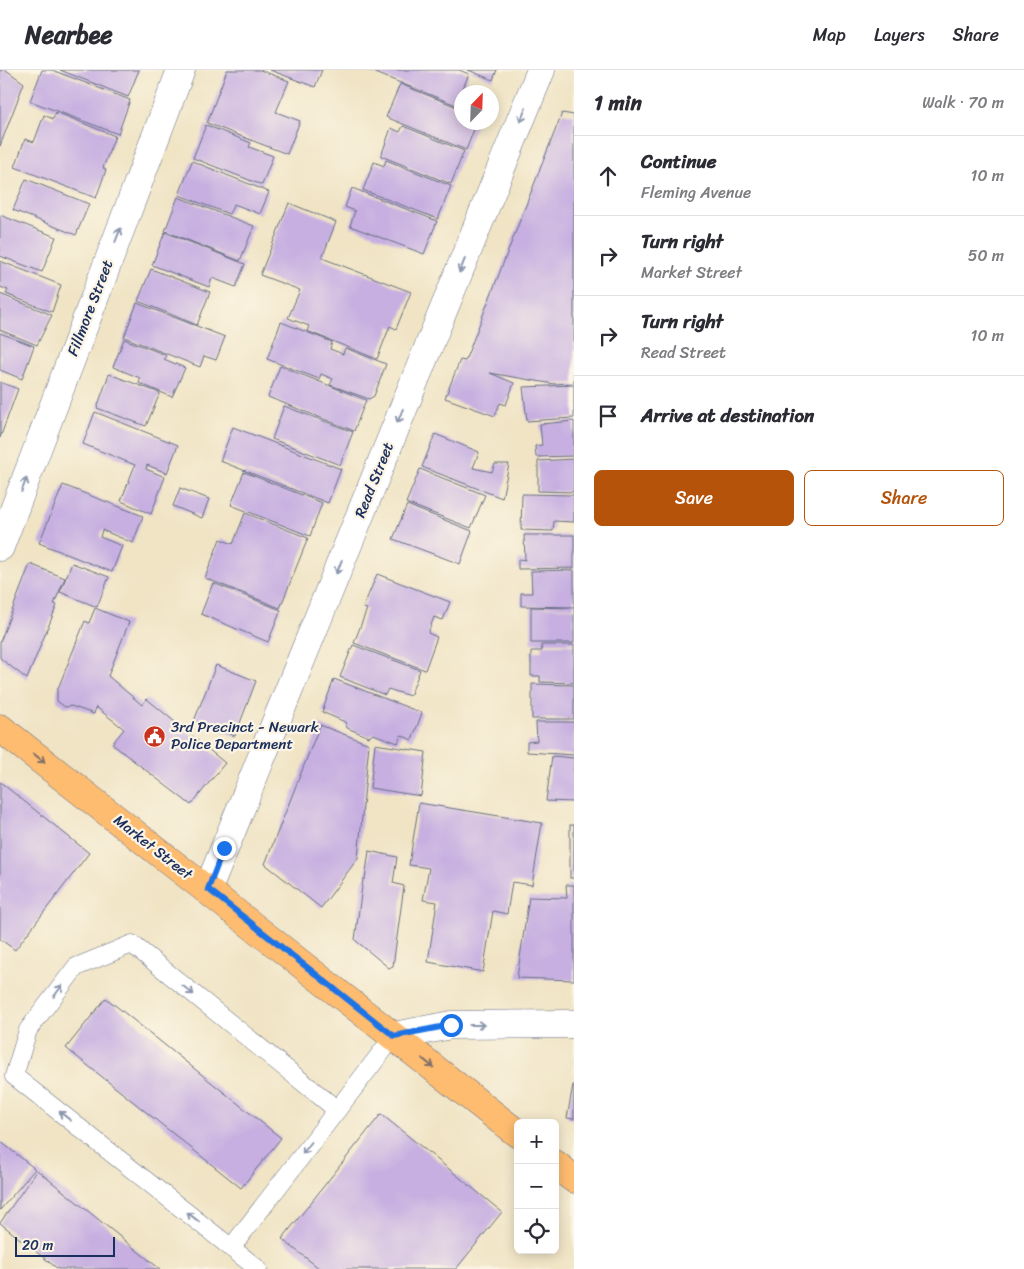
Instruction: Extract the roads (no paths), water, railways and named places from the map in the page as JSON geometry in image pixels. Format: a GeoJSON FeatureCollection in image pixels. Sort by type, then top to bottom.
{"type":"FeatureCollection","features":[{"type":"Feature","properties":{"kind":"main road","name":"Market Street"},"geometry":{"type":"LineString","coordinates":[[0,728],[208,889],[514,1131]]}},
{"type":"Feature","properties":{"kind":"main road"},"geometry":{"type":"LineString","coordinates":[[559,1167],[574,1179]]}},
{"type":"Feature","properties":{"kind":"street","name":"Fillmore Street"},"geometry":{"type":"LineString","coordinates":[[0,547],[181,70]]}},
{"type":"Feature","properties":{"kind":"street","name":"Read Street"},"geometry":{"type":"LineString","coordinates":[[208,889],[541,70]]}},
{"type":"Feature","properties":{"kind":"street"},"geometry":{"type":"LineString","coordinates":[[394,1036],[451,1025],[574,1024]]}},
{"type":"Feature","properties":{"kind":"lane"},"geometry":{"type":"LineString","coordinates":[[258,1269],[14,1076],[28,1030],[76,967],[132,944],[336,1110]]}},
{"type":"Feature","properties":{"kind":"lane"},"geometry":{"type":"LineString","coordinates":[[231,1248],[394,1036]]}},
{"type":"Feature","properties":{"kind":"place","name":"3rd Precinct - Newark Police Department"},"geometry":{"type":"Point","coordinates":[155,736]}}]}
